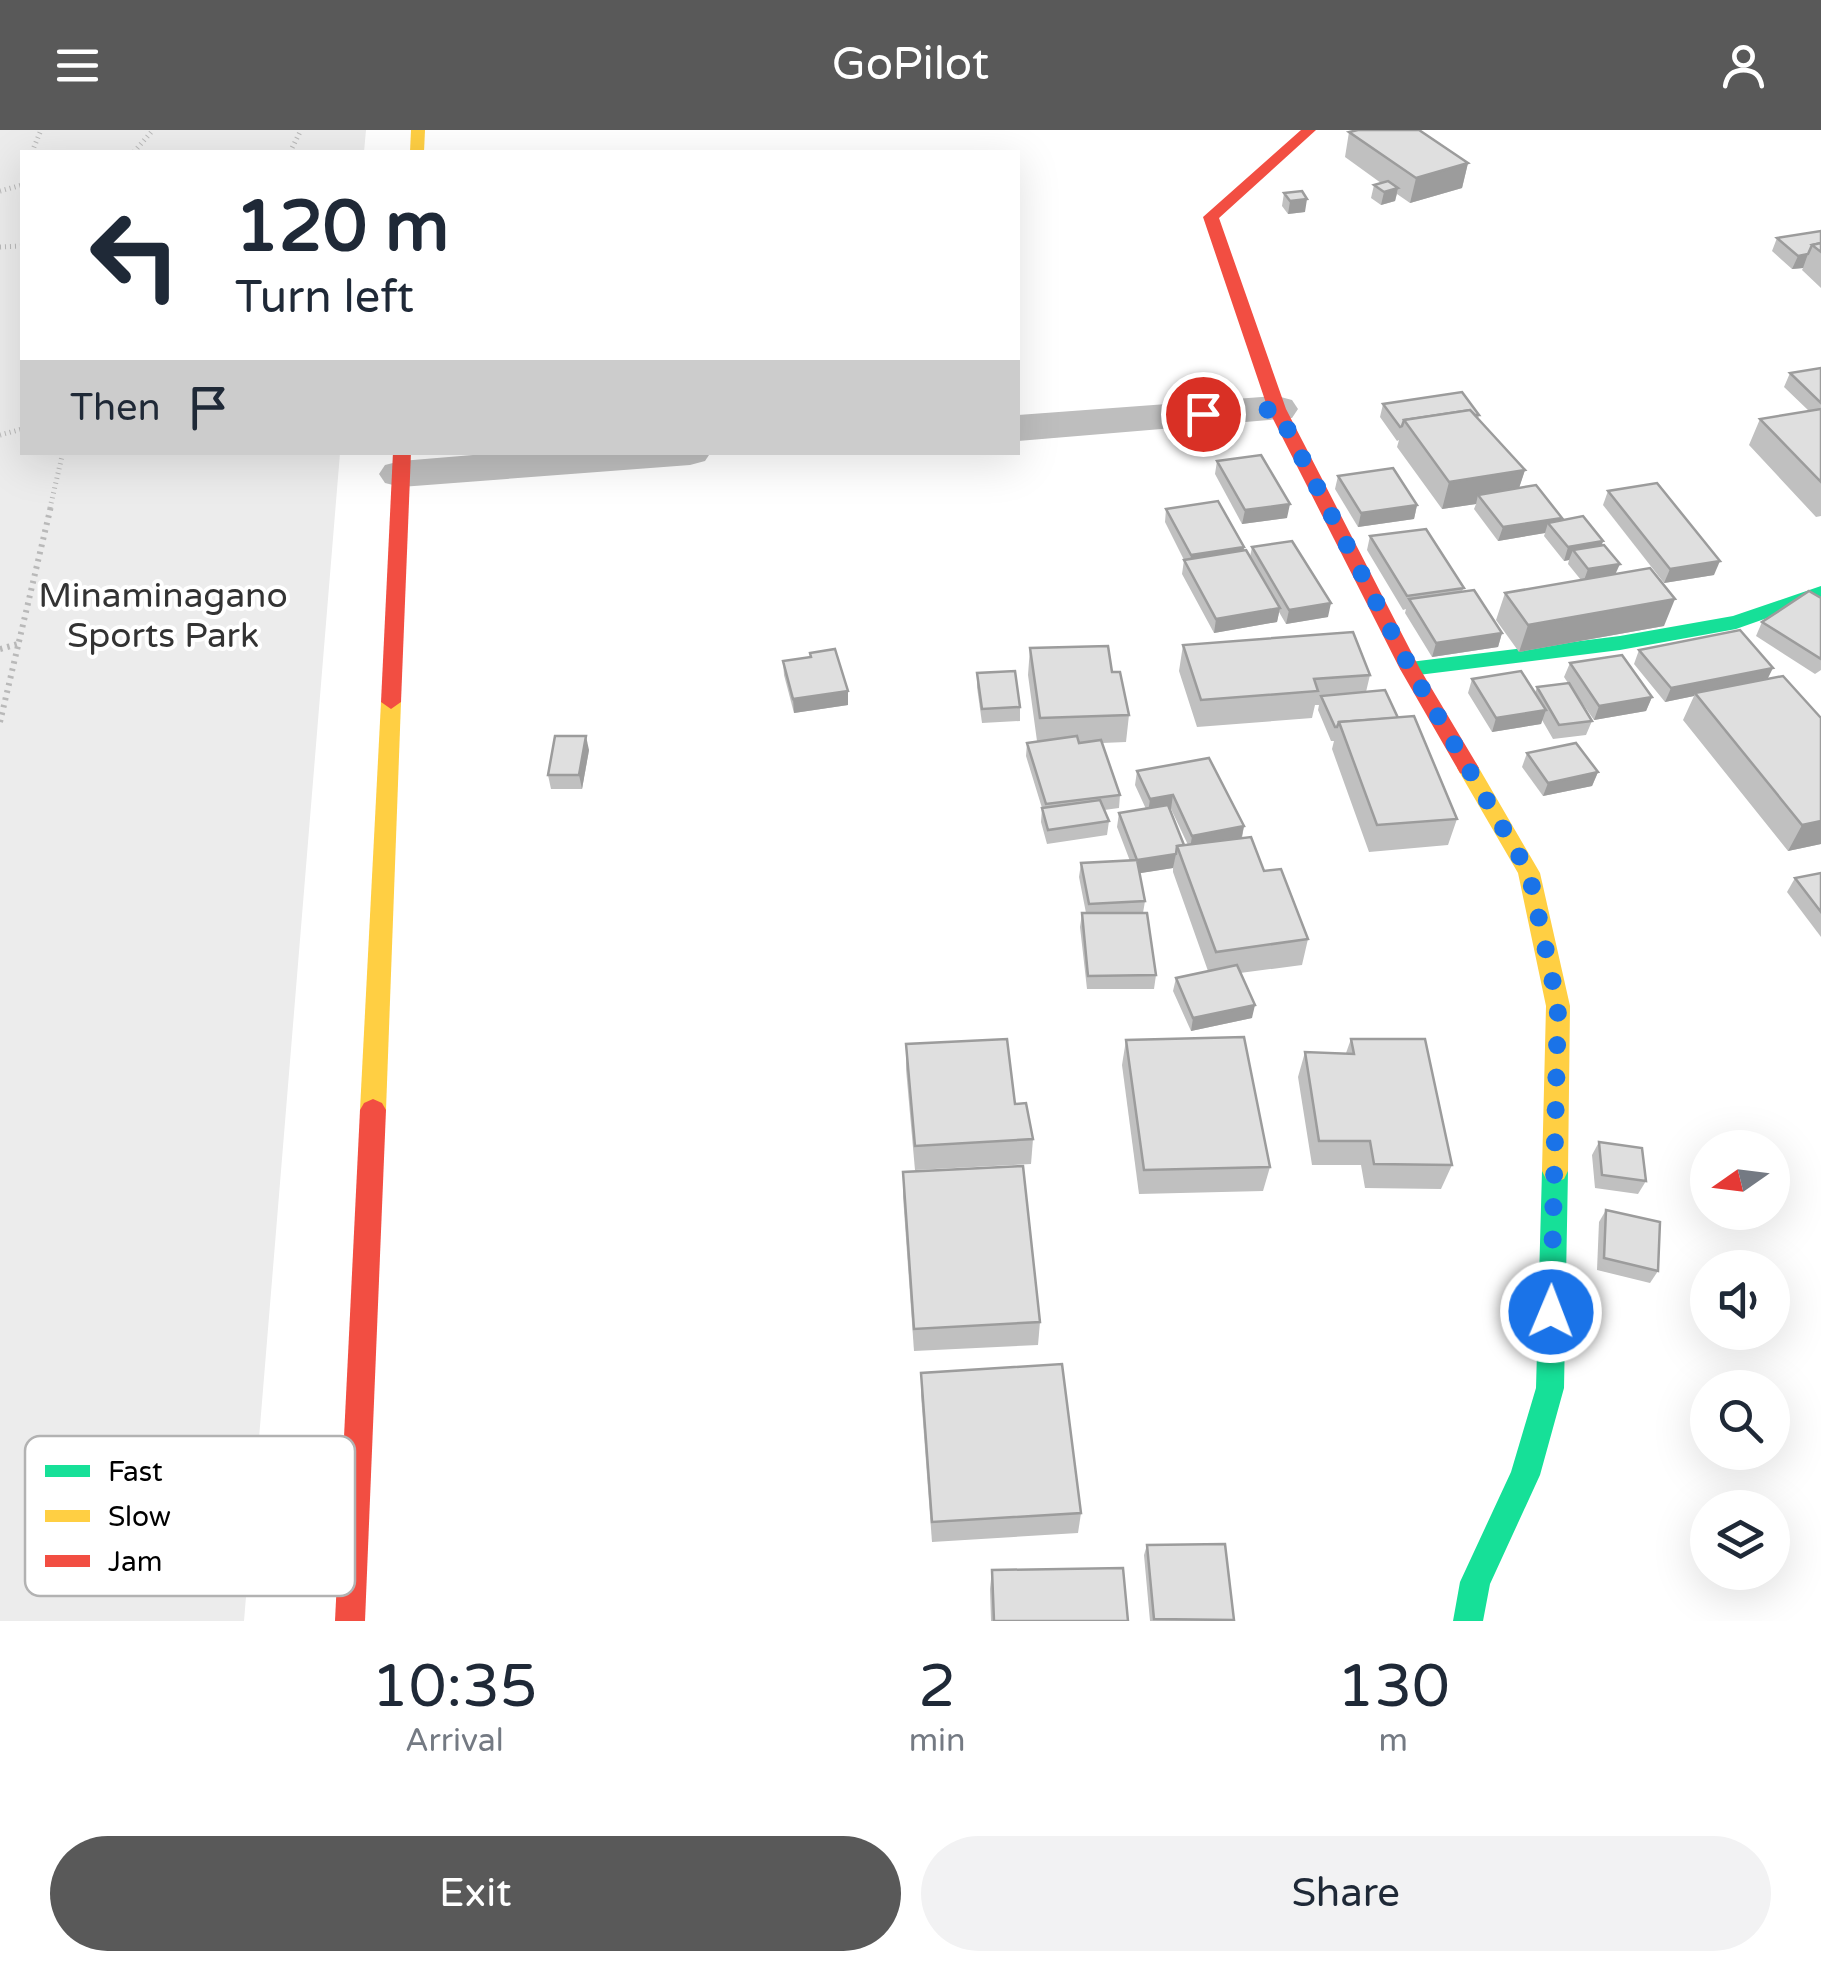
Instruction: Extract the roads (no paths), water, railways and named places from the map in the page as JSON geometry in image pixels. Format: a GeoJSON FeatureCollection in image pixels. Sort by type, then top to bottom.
{"type":"FeatureCollection","features":[{"type":"Feature","properties":{"kind":"street"},"geometry":{"type":"LineString","coordinates":[[1309,130],[1211,217],[1277,409],[1410,668],[1529,873],[1558,1006],[1550,1388],[1525,1475],[1475,1582],[1468,1621]]}},
{"type":"Feature","properties":{"kind":"street"},"geometry":{"type":"LineString","coordinates":[[1020,428],[1277,409]]}},
{"type":"Feature","properties":{"kind":"street"},"geometry":{"type":"LineString","coordinates":[[355,1507],[401,463],[611,455]]}},
{"type":"Feature","properties":{"kind":"street"},"geometry":{"type":"LineString","coordinates":[[1410,668],[1620,643],[1717,625],[1821,592]]}},
{"type":"Feature","properties":{"kind":"street"},"geometry":{"type":"LineString","coordinates":[[350,1621],[351,1596]]}},
{"type":"Feature","properties":{"kind":"park label","name":"Minaminagano Sports Park"},"geometry":{"type":"Point","coordinates":[163,616]}}]}
